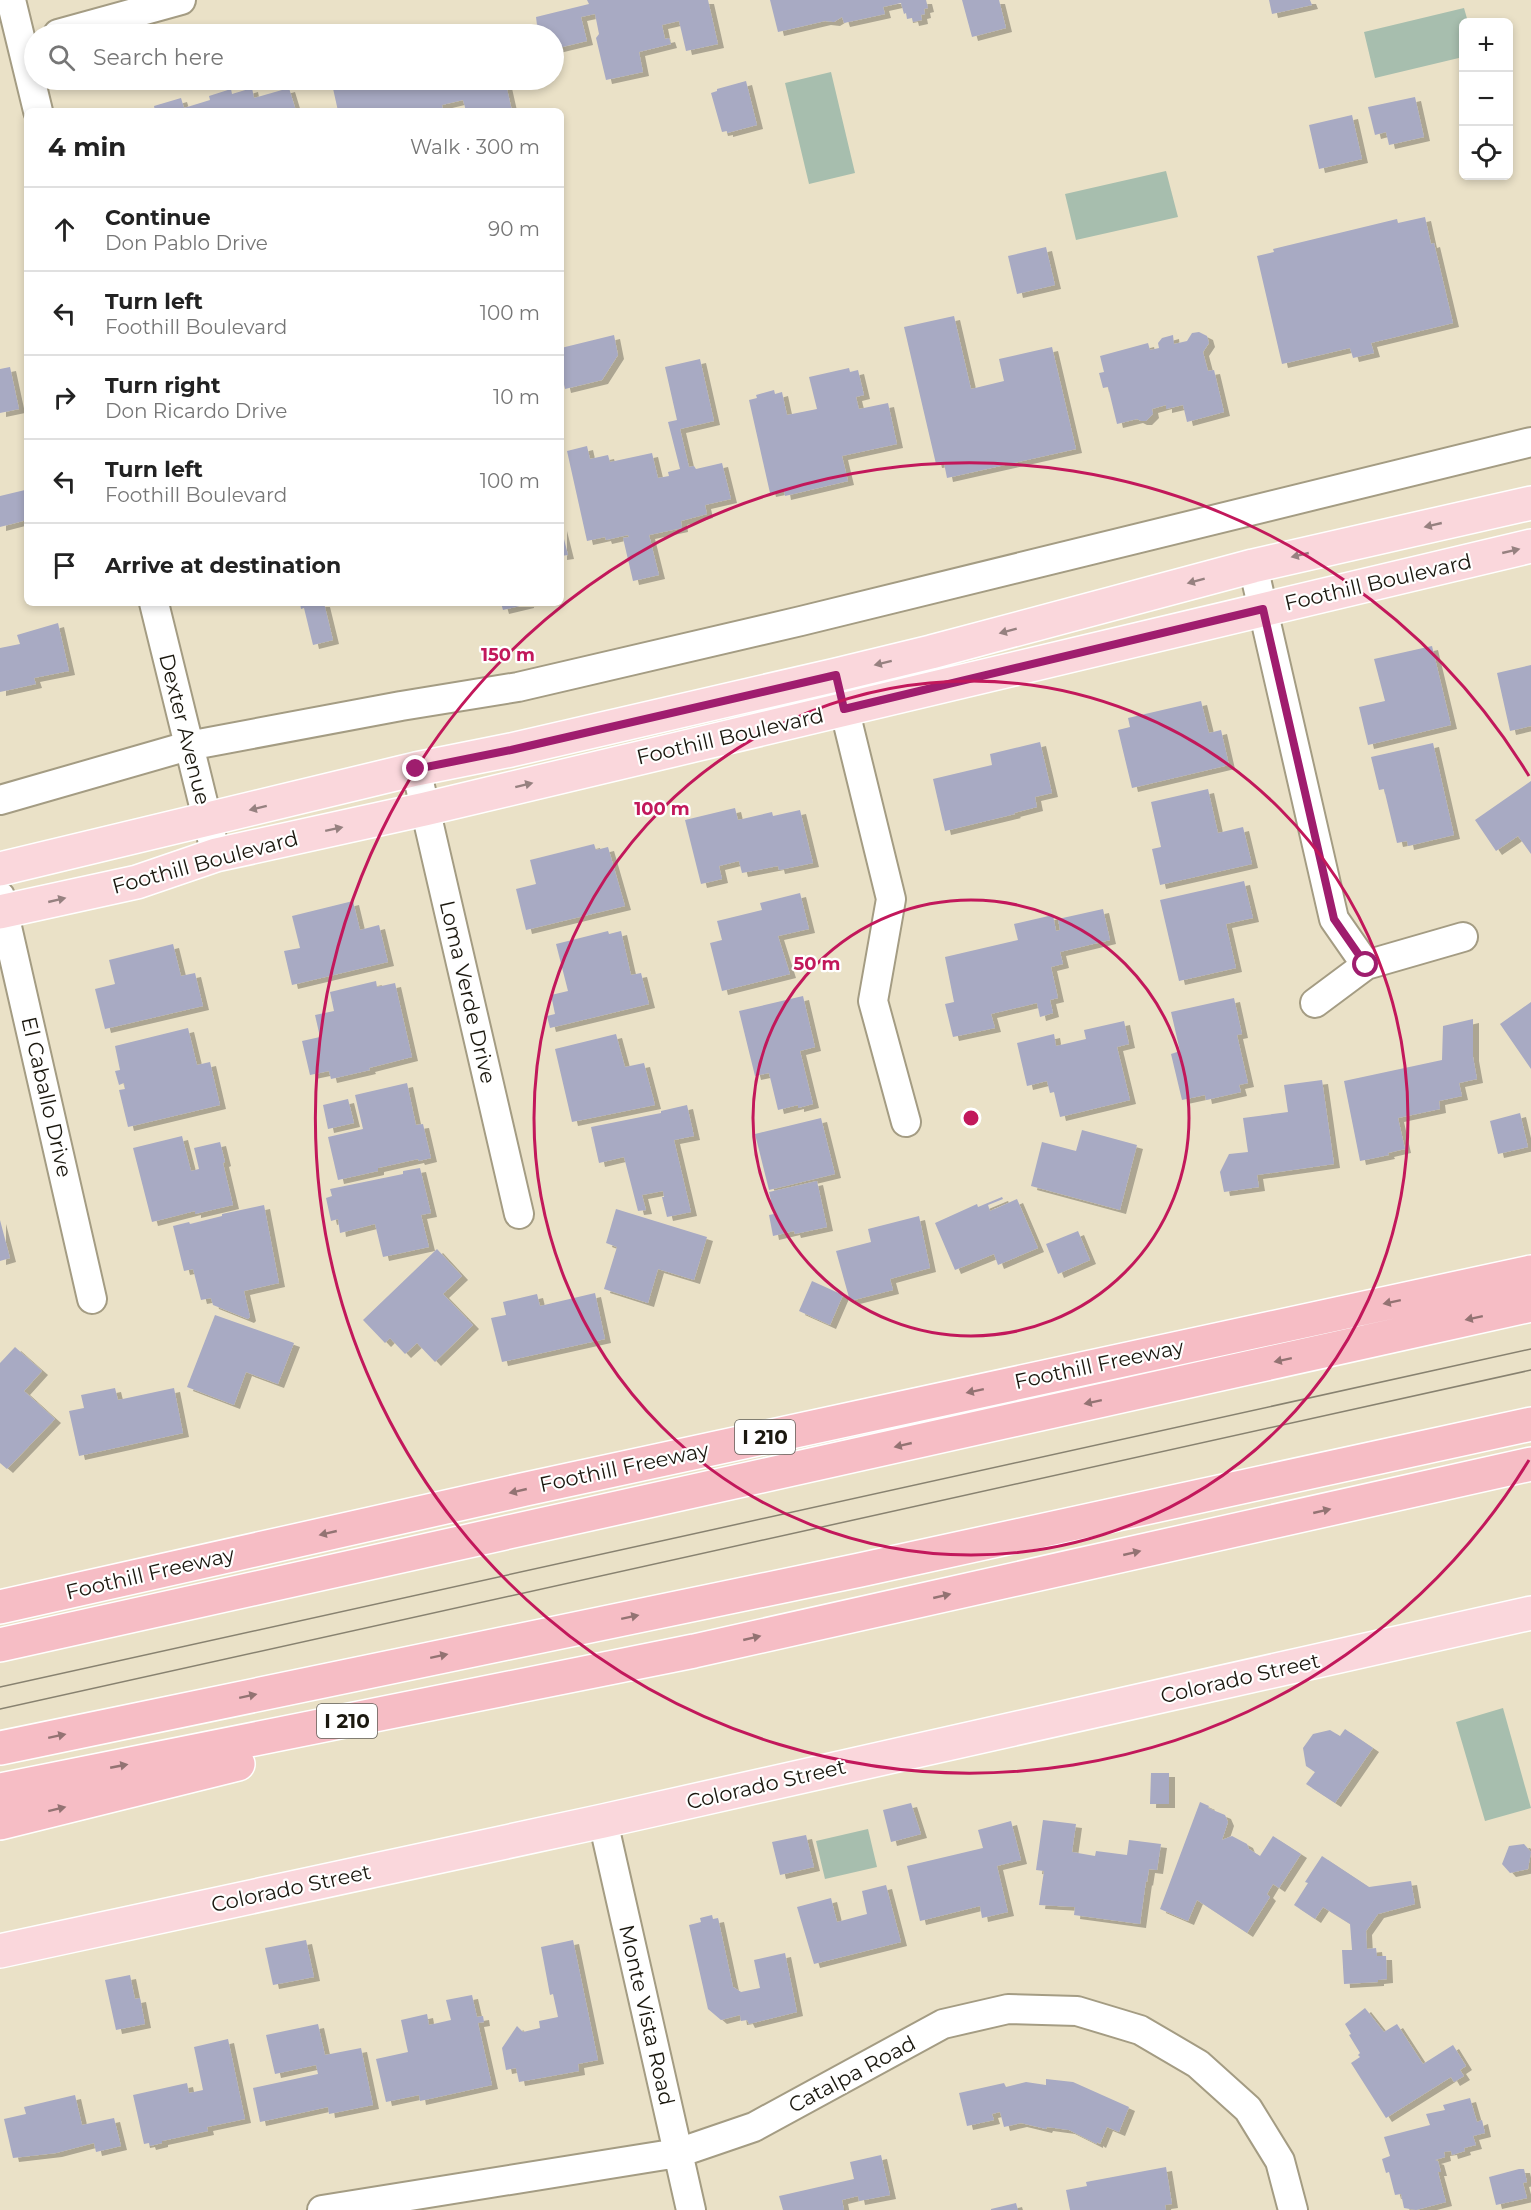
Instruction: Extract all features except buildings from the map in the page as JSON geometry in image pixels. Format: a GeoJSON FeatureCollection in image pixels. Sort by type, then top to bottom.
{"type":"FeatureCollection","features":[{"type":"Feature","properties":{"kind":"highway","name":"Foothill Freeway"},"geometry":{"type":"LineString","coordinates":[[0,1607],[572,1479],[1531,1272]]}},
{"type":"Feature","properties":{"kind":"highway"},"geometry":{"type":"LineString","coordinates":[[0,1645],[1531,1305]]}},
{"type":"Feature","properties":{"kind":"highway"},"geometry":{"type":"LineString","coordinates":[[0,1748],[872,1568],[1531,1424]]}},
{"type":"Feature","properties":{"kind":"highway","name":"I 210"},"geometry":{"type":"LineString","coordinates":[[0,1790],[694,1651],[1531,1464]]}},
{"type":"Feature","properties":{"kind":"highway"},"geometry":{"type":"LineString","coordinates":[[0,1823],[694,1651]]}},
{"type":"Feature","properties":{"kind":"main road","name":"Foothill Boulevard"},"geometry":{"type":"LineString","coordinates":[[0,869],[416,769],[511,750],[836,675],[1252,566],[1531,502]]}},
{"type":"Feature","properties":{"kind":"main road","name":"Foothill Boulevard"},"geometry":{"type":"LineString","coordinates":[[1,907],[137,882],[216,855],[425,809],[1531,546]]}},
{"type":"Feature","properties":{"kind":"main road","name":"Colorado Street"},"geometry":{"type":"LineString","coordinates":[[0,1951],[603,1821],[1531,1613]]}},
{"type":"Feature","properties":{"kind":"street"},"geometry":{"type":"LineString","coordinates":[[11,0],[24,62]]}},
{"type":"Feature","properties":{"kind":"street"},"geometry":{"type":"LineString","coordinates":[[94,24],[181,0]]}},
{"type":"Feature","properties":{"kind":"street"},"geometry":{"type":"LineString","coordinates":[[32,90],[37,108]]}},
{"type":"Feature","properties":{"kind":"street"},"geometry":{"type":"LineString","coordinates":[[0,800],[188,746],[379,710],[529,685],[801,621],[1531,442]]}},
{"type":"Feature","properties":{"kind":"street"},"geometry":{"type":"LineString","coordinates":[[1252,566],[1334,919],[1366,965]]}},
{"type":"Feature","properties":{"kind":"street","name":"Dexter Avenue"},"geometry":{"type":"LineString","coordinates":[[155,606],[216,855]]}},
{"type":"Feature","properties":{"kind":"street"},"geometry":{"type":"LineString","coordinates":[[836,675],[891,899],[873,1001],[906,1122]]}},
{"type":"Feature","properties":{"kind":"street","name":"Loma Verde Drive"},"geometry":{"type":"LineString","coordinates":[[416,769],[519,1214]]}},
{"type":"Feature","properties":{"kind":"street","name":"El Caballo Drive"},"geometry":{"type":"LineString","coordinates":[[1,907],[92,1299]]}},
{"type":"Feature","properties":{"kind":"street"},"geometry":{"type":"LineString","coordinates":[[1315,1003],[1366,965],[1463,937]]}},
{"type":"Feature","properties":{"kind":"street","name":"Monte Vista Road"},"geometry":{"type":"LineString","coordinates":[[603,1821],[691,2210]]}},
{"type":"Feature","properties":{"kind":"street","name":"Catalpa Road"},"geometry":{"type":"LineString","coordinates":[[322,2210],[678,2153],[754,2127],[943,2024],[1008,2009],[1077,2011],[1140,2030],[1198,2064],[1248,2109],[1280,2161],[1293,2210]]}},
{"type":"Feature","properties":{"kind":"green space"},"geometry":{"type":"Polygon","coordinates":[[[1464,8],[1467,18],[1459,18],[1459,58],[1375,78],[1364,32],[1464,8]]]}},
{"type":"Feature","properties":{"kind":"green space"},"geometry":{"type":"Polygon","coordinates":[[[831,72],[855,173],[809,184],[785,83],[831,72]]]}},
{"type":"Feature","properties":{"kind":"green space"},"geometry":{"type":"Polygon","coordinates":[[[1166,171],[1178,217],[1076,240],[1065,194],[1166,171]]]}},
{"type":"Feature","properties":{"kind":"green space"},"geometry":{"type":"Polygon","coordinates":[[[1503,1708],[1531,1808],[1485,1821],[1456,1722],[1503,1708]]]}},
{"type":"Feature","properties":{"kind":"green space"},"geometry":{"type":"Polygon","coordinates":[[[868,1829],[877,1867],[825,1879],[816,1841],[868,1829]]]}},
{"type":"Feature","properties":{"kind":"tram line"},"geometry":{"type":"LineString","coordinates":[[0,1687],[1531,1349]]}},
{"type":"Feature","properties":{"kind":"tram line"},"geometry":{"type":"LineString","coordinates":[[0,1709],[1531,1370]]}},
{"type":"Feature","properties":{"kind":"route"},"geometry":{"type":"LineString","coordinates":[[416,769],[511,750],[836,675],[844,709],[1263,609],[1334,919],[1366,965]]}}]}
